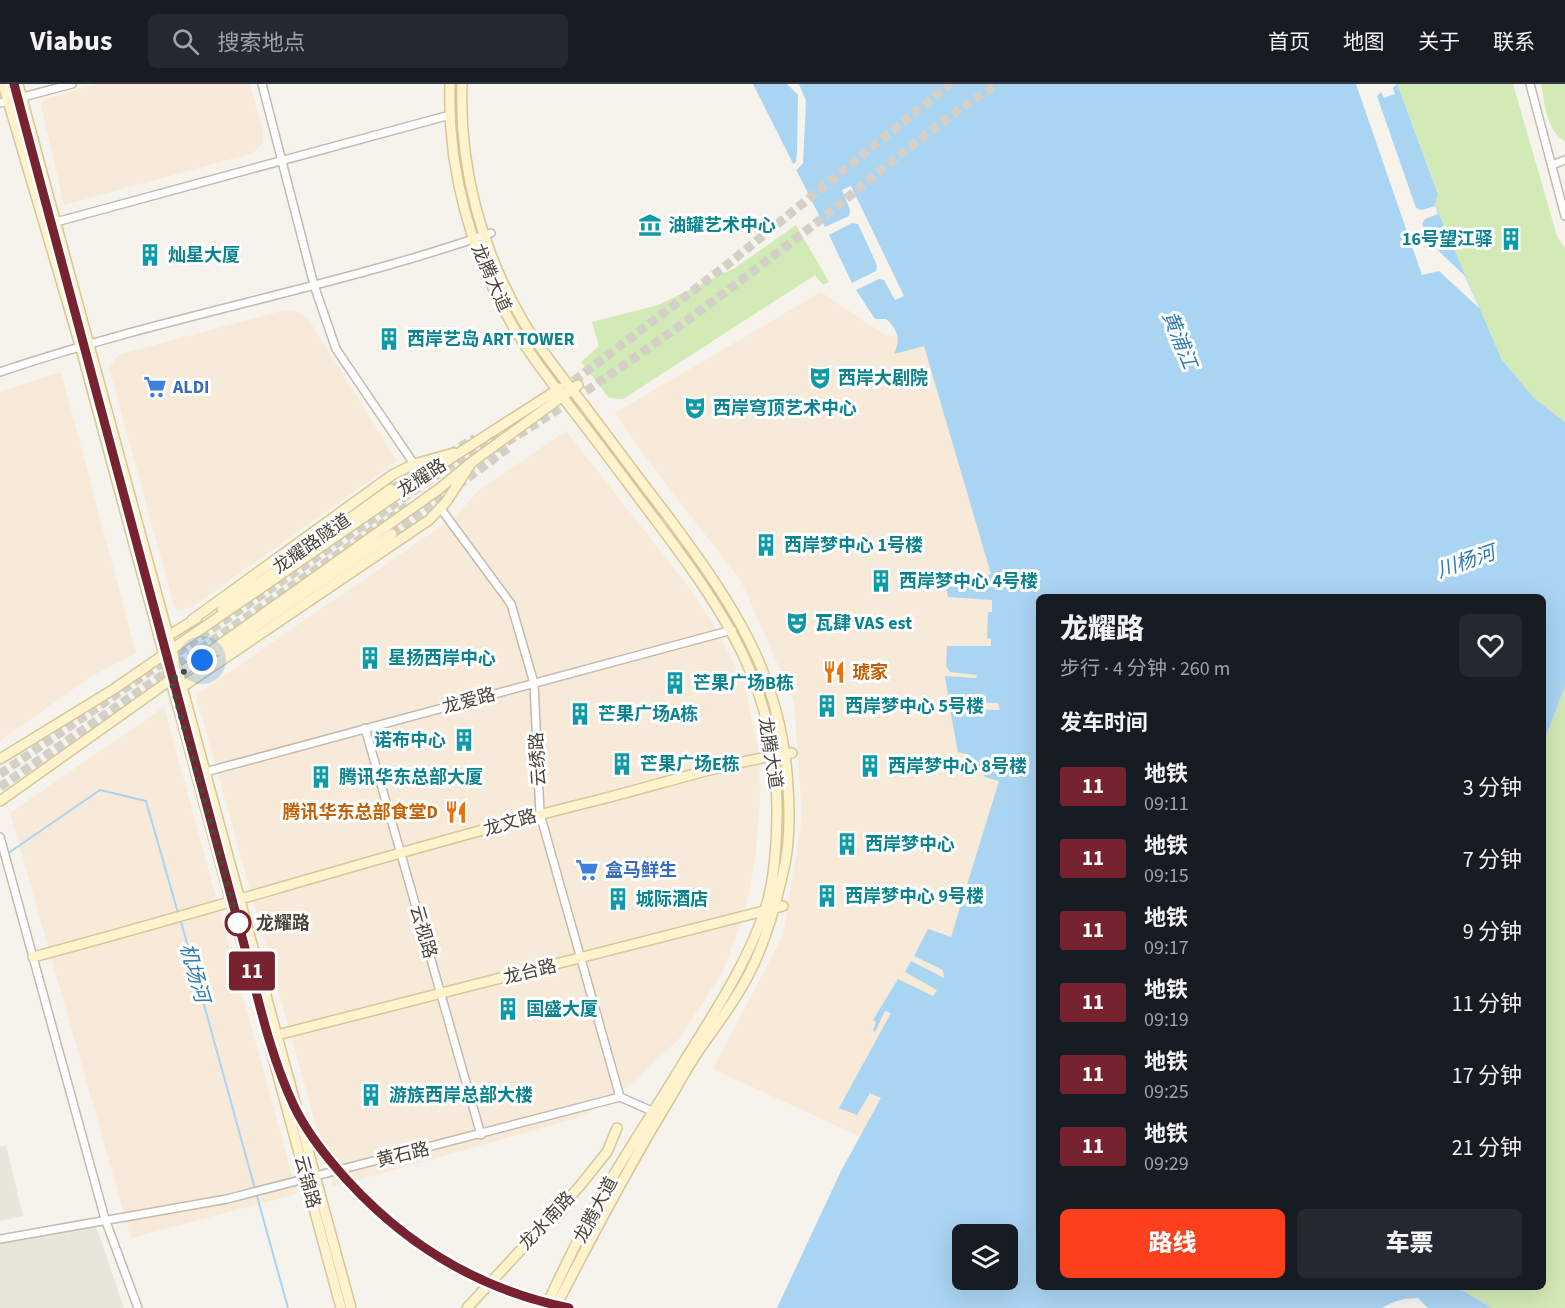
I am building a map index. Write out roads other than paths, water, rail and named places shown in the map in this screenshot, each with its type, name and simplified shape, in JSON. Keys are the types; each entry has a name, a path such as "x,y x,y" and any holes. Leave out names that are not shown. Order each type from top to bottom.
{"main road":[{"name":"云锦路","path":"3,84 4,102 84,344 168,636 167,651"},
{"name":"云锦路","path":"18,84 56,222 84,344 167,651 311,1178 351,1308"},
{"name":"龙腾大道","path":"450,84 450,115 457,179 485,271 509,320 560,393 699,578 732,630 759,692 773,756 777,821 770,890 774,908"},
{"name":"龙腾大道","path":"462,84 465,157 474,204 488,234 501,277 525,324 709,571 736,613 767,680 788,754 788,835 784,872 774,908 733,984 657,1113 555,1308"},
{"name":"龙耀路","path":"0,759 87,706 197,630 243,602 428,473 572,386"},
{"name":"龙耀路","path":"0,801 439,489 560,393"},
{"name":"龙耀路","path":"192,620 392,475 414,464 448,456 486,438"},
{"name":"龙耀路","path":"182,687 401,540 441,509 472,462"},
{"name":"龙耀路隧道","path":"197,630 234,600 391,489"},
{"name":"龙耀路隧道","path":"190,665 235,642 392,534"},
{"name":"龙耀路隧道","path":"168,636 192,620 234,600"},
{"name":"龙耀路隧道","path":"202,674 235,642"},
{"name":"云锦路","path":"175,677 182,687 235,900 277,1035 341,1308"},
{"name":"龙文路","path":"33,957 180,918 235,900 540,814 788,754"},
{"name":"龙台路","path":"277,1035 579,960 774,908"},
{"name":"龙腾大道","path":"545,1308 602,1194 657,1113"},
{"name":"龙水南路","path":"467,1308 579,1187 607,1152 617,1128"}],"street":[{"path":"4,102 72,84"},
{"path":"262,84 314,285 336,349 414,464"},
{"path":"1530,84 1565,216"},
{"path":"56,222 450,115"},
{"path":"1552,165 1565,160"},
{"path":"0,372 84,344 314,285 488,234"},
{"name":"云绣路","path":"441,509 511,604 534,683 540,814 579,960 620,1097"},
{"name":"龙爱路","path":"205,772 732,630"},
{"name":"云视路","path":"365,728 481,1135"},
{"path":"0,837 105,1219 138,1308"},
{"path":"620,1097 657,1113"},
{"name":"黄石路","path":"0,1239 243,1196 620,1097"}],"water":[{"path":"753,84 1397,84 1438,194 1435,205 1502,360 1535,399 1565,422 1565,686 1546,737 1546,594 1036,594 1036,1290 1462,1290 1492,1308 1428,1308 1418,1298 1399,1300 1382,1308 777,1308 841,1171 881,1098 870,1093 857,1115 839,1108 891,1013 885,1011 875,1032 873,1030 876,1022 873,1020 898,979 933,996 937,990 905,972 911,961 944,978 943,970 914,956 928,929 951,937 999,781 985,777 970,755 958,752 950,709 1000,710 998,703 949,702 945,676 976,678 977,675 950,672 946,666 947,646 991,646 991,639 987,638 988,612 992,612 992,600 948,597 946,588 991,574 924,346 894,354 898,339 896,331 886,319 875,319 856,290 879,279 884,280 895,300 904,296 851,186 842,190 850,210 849,216 825,227"},
{"path":"852,223 858,224 877,265 876,271 852,283 829,235"}],"waterway":[{"name":"机场河","path":"7,854 100,790 146,801 178,913"},
{"name":"机场河","path":"180,918 288,1308"}],"tunnel":[{"path":"563,389 723,268 950,84"},
{"path":"495,449 576,398 693,316 807,230 924,136 998,84"},
{"path":"0,774 466,455 543,405"},
{"path":"391,489 475,438"},
{"path":"392,534 511,446"},
{"path":"0,787 408,506"}],"metro line":[{"name":"11","path":"14,84 92,368 268,1032 294,1107 310,1134 336,1168 371,1206 409,1238 451,1266 495,1287 540,1302 569,1308"}],"place":[{"name":"油罐艺术中心","path":"650,225"},
{"name":"16号望江驿","path":"1511,239"},
{"name":"灿星大厦","path":"150,255"},
{"name":"西岸艺岛 ART TOWER","path":"389,339"},
{"name":"西岸大剧院","path":"820,378"},
{"name":"ALDI","path":"155,387"},
{"name":"西岸穹顶艺术中心","path":"695,408"},
{"name":"西岸梦中心 1号楼","path":"766,545"},
{"name":"西岸梦中心 4号楼","path":"881,581"},
{"name":"瓦肆 VAS est","path":"797,623"},
{"name":"星扬西岸中心","path":"370,658"},
{"name":"琥家","path":"834,672"},
{"name":"芒果广场B栋","path":"675,683"},
{"name":"西岸梦中心 5号楼","path":"827,706"},
{"name":"芒果广场A栋","path":"580,714"},
{"name":"诺布中心","path":"464,740"},
{"name":"芒果广场E栋","path":"622,764"},
{"name":"西岸梦中心 8号楼","path":"870,766"},
{"name":"腾讯华东总部大厦","path":"321,777"},
{"name":"腾讯华东总部食堂D","path":"456,812"},
{"name":"西岸梦中心","path":"847,844"},
{"name":"盒马鲜生","path":"587,870"},
{"name":"西岸梦中心 9号楼","path":"827,896"},
{"name":"城际酒店","path":"618,899"},
{"name":"龙耀路","path":"238,923"},
{"name":"国盛大厦","path":"508,1009"},
{"name":"游族西岸总部大楼","path":"371,1095"}],"water label":[{"name":"黄浦江","path":"1179,340"},
{"name":"川杨河","path":"1466,562"}]}
